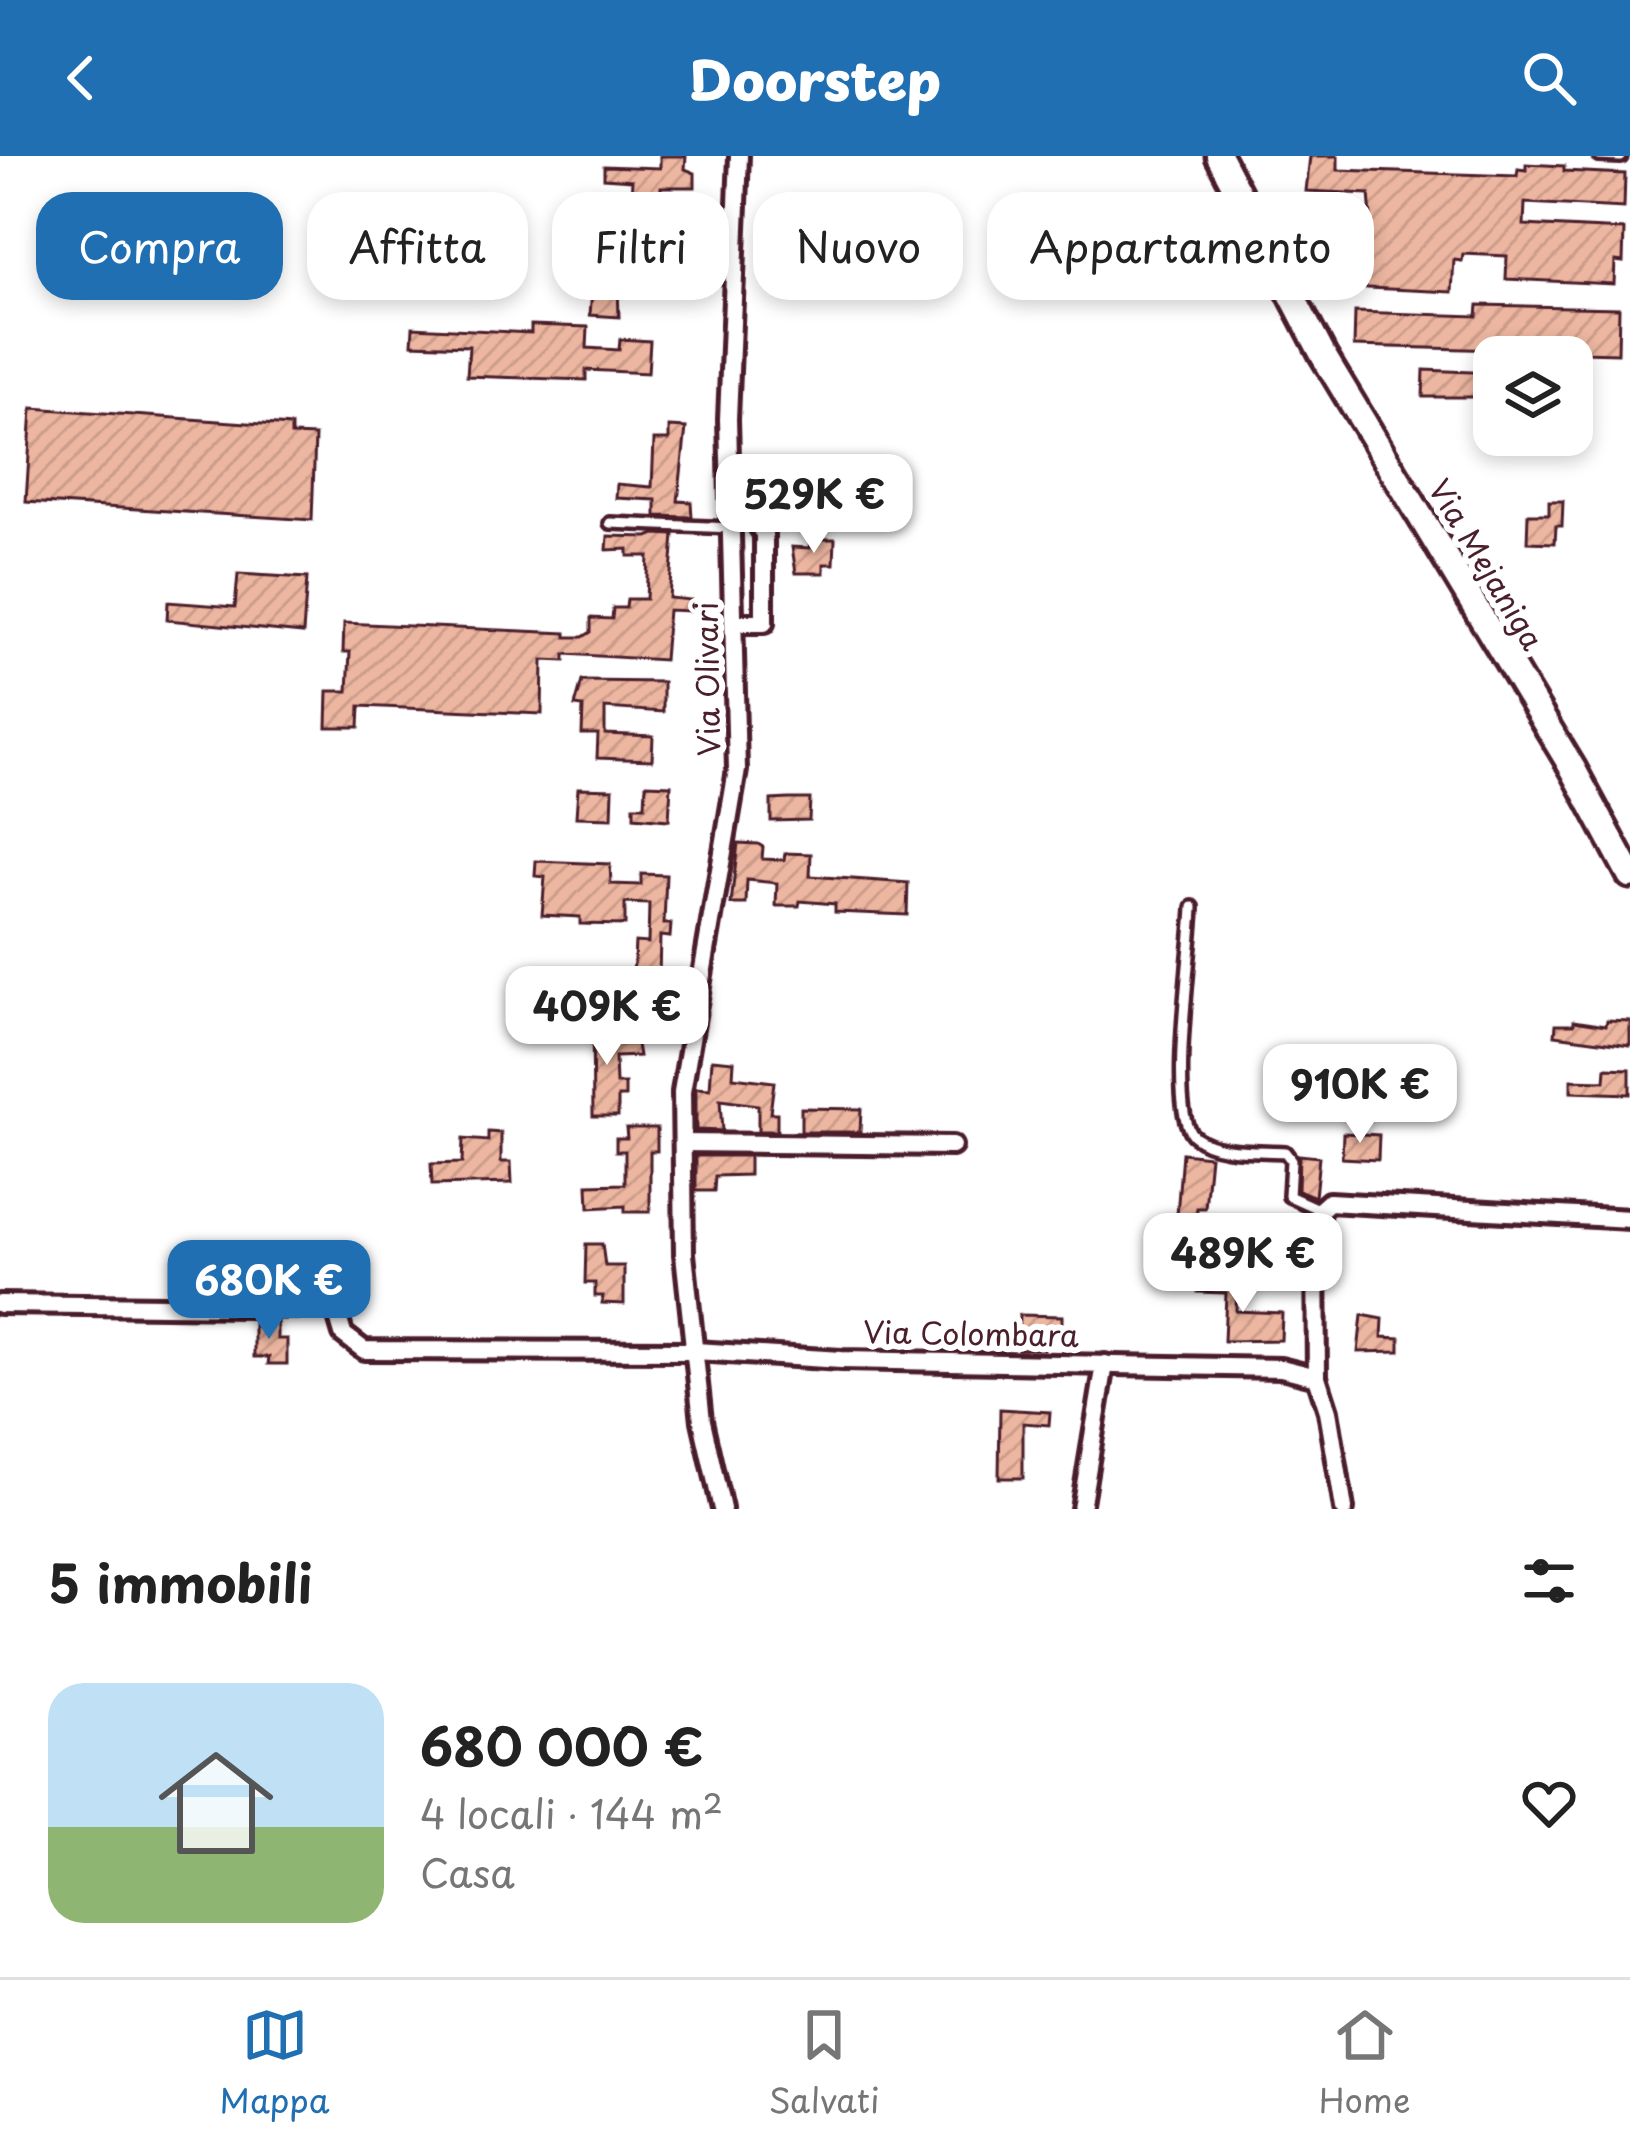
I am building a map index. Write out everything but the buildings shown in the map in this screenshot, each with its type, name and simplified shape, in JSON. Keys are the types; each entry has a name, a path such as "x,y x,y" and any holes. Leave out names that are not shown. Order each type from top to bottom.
{"main road":[{"name":"Via Mejaniga","path":"1224,158 1323,355 1573,769 1630,875"}],"street":[{"name":"Via Olivari","path":"722,1509 702,1421 684,1254 682,1092 737,770 728,419 739,156"},
{"path":"735,623 764,623 764,534 758,525"},
{"path":"683,1143 952,1146"},
{"path":"1344,1509 1328,1411 1317,1377 1320,1210 1329,1202 1361,1201 1630,1219"},
{"name":"Via Colombara","path":"0,1304 324,1308 336,1310 343,1334 364,1350 695,1351 841,1360 1281,1368 1317,1377"},
{"path":"1082,1509 1105,1364"}],"lane":[{"path":"1599,156 1621,158"},
{"path":"610,523 734,528"},
{"path":"1193,907 1182,1061 1181,1106 1186,1128 1207,1144 1285,1152 1291,1160 1289,1196 1320,1210"}]}
